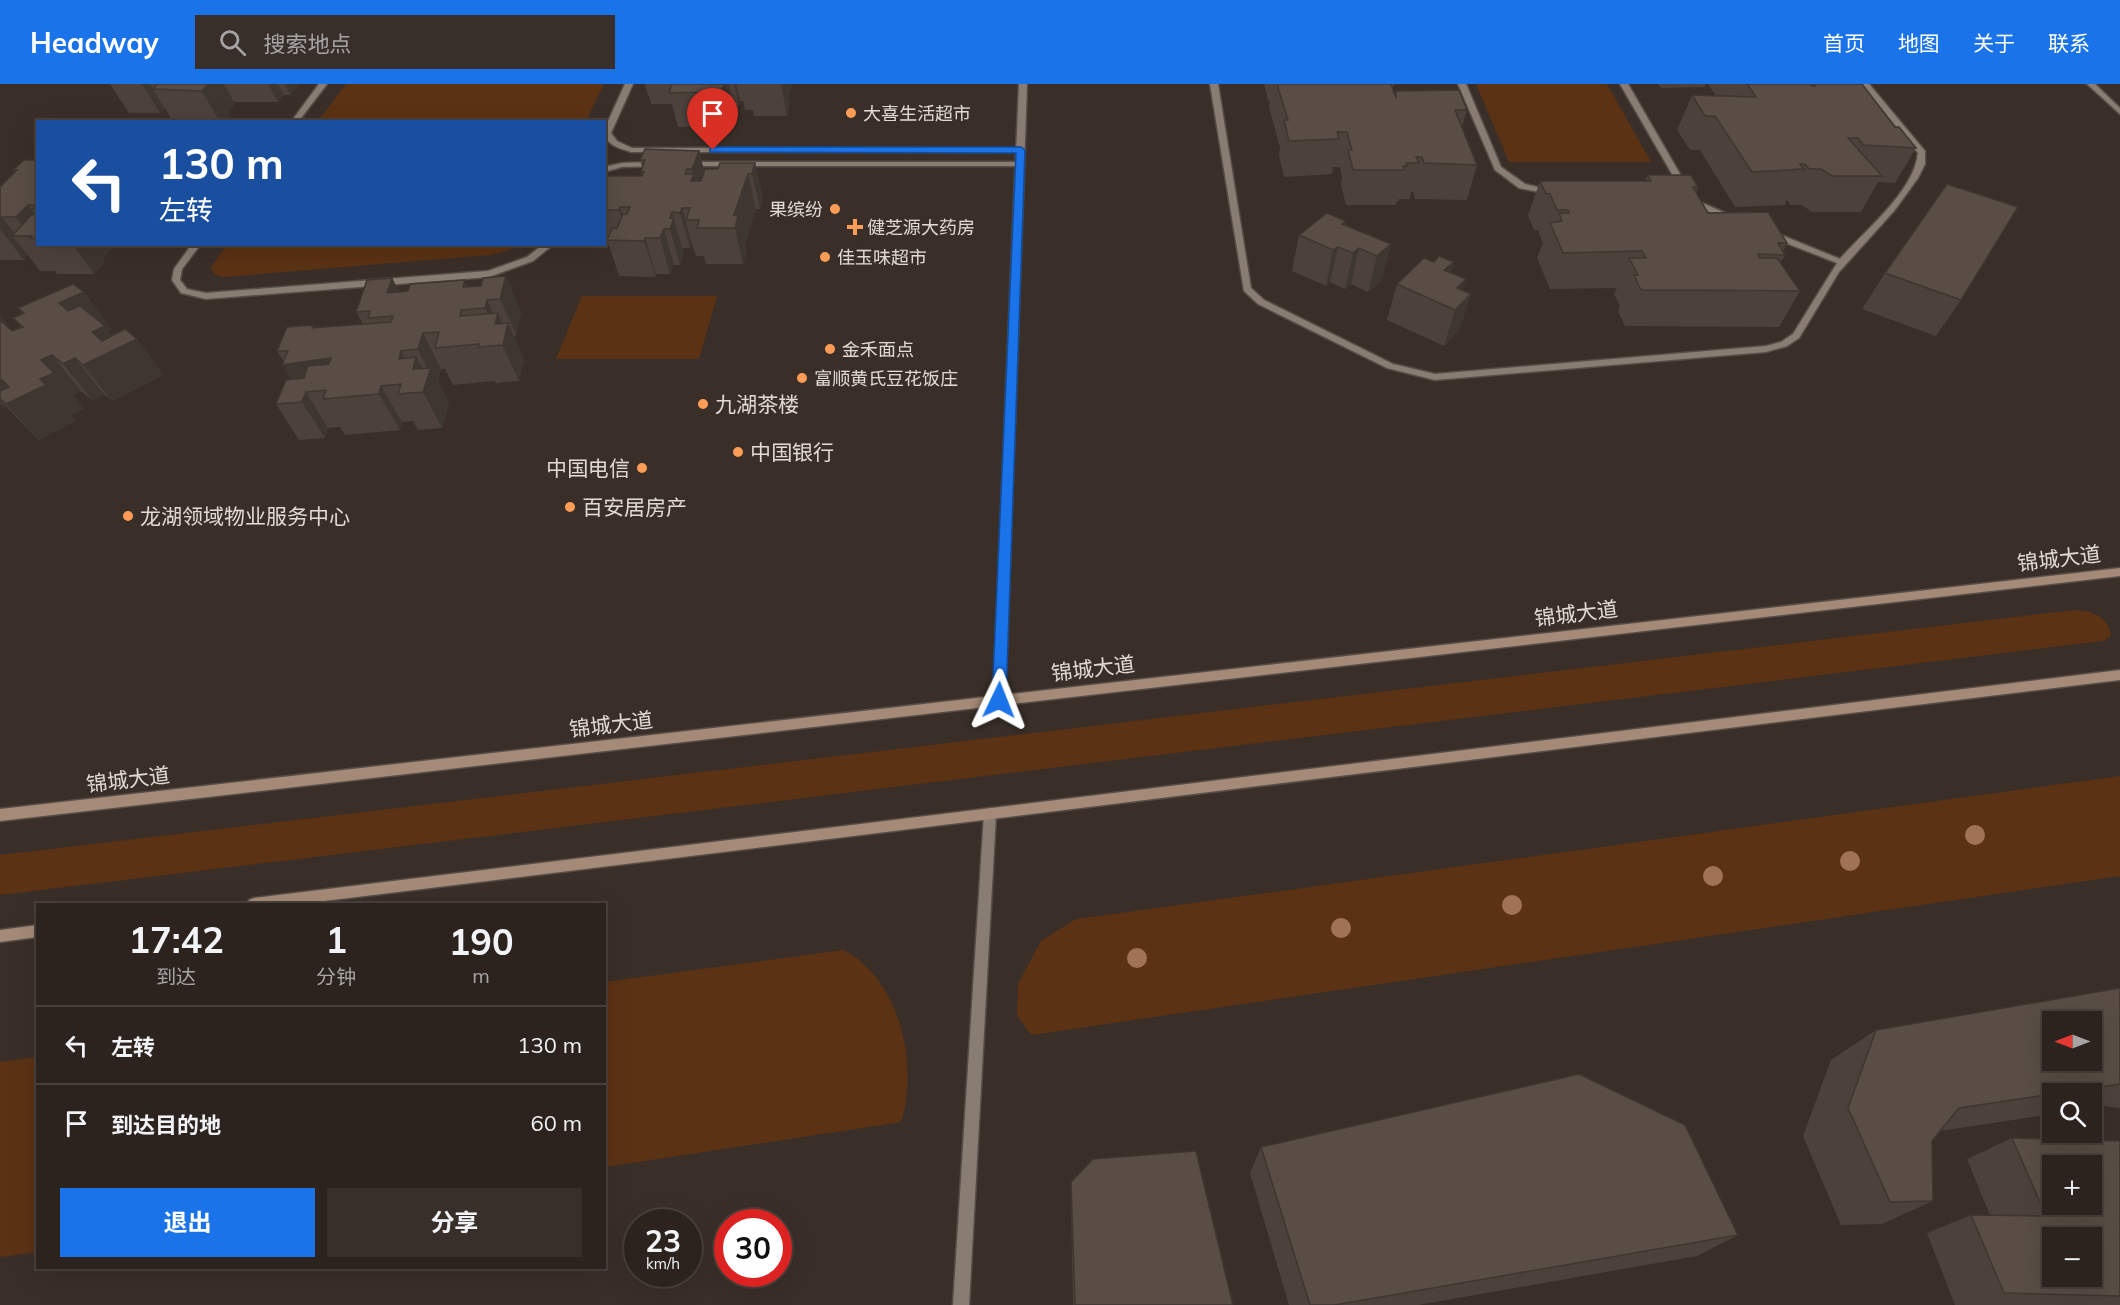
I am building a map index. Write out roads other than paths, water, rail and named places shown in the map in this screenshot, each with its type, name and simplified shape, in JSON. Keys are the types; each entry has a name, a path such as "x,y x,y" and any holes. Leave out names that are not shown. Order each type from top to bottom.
{"main road":[{"name":"锦城大道","path":"0,815 2120,572"},
{"path":"262,903 2120,675"},
{"path":"0,936 36,931"}],"street":[{"path":"296,120 323,84"},
{"path":"629,84 606,133 614,143 631,150 1021,150"},
{"path":"999,700 1023,84"},
{"path":"1214,84 1247,289 1261,302 1390,366 1435,377 1766,349 1784,344 1796,336 1841,262 1894,204 1924,161 1917,147 1865,84"},
{"path":"1462,84 1498,168 1527,188 1566,194"},
{"path":"1624,84 1676,174 1679,182 1677,189 1667,194 1745,223"},
{"path":"2091,84 2120,112"},
{"path":"606,170 633,164 668,164"},
{"path":"680,164 1020,164"},
{"path":"1766,232 1841,262"},
{"path":"195,246 178,269 176,280 184,291 212,296 489,273 530,259 547,246"},
{"path":"961,1305 990,814"}],"place":[{"name":"大喜生活超市","path":"851,113"},
{"name":"果缤纷","path":"835,209"},
{"name":"健芝源大药房","path":"855,227"},
{"name":"佳玉味超市","path":"825,257"},
{"name":"金禾面点","path":"830,349"},
{"name":"富顺黄氏豆花饭庄","path":"802,378"},
{"name":"九湖茶楼","path":"703,404"},
{"name":"中国银行","path":"738,452"},
{"name":"中国电信","path":"642,468"},
{"name":"百安居房产","path":"570,507"},
{"name":"龙湖领域物业服务中心","path":"128,516"}]}
